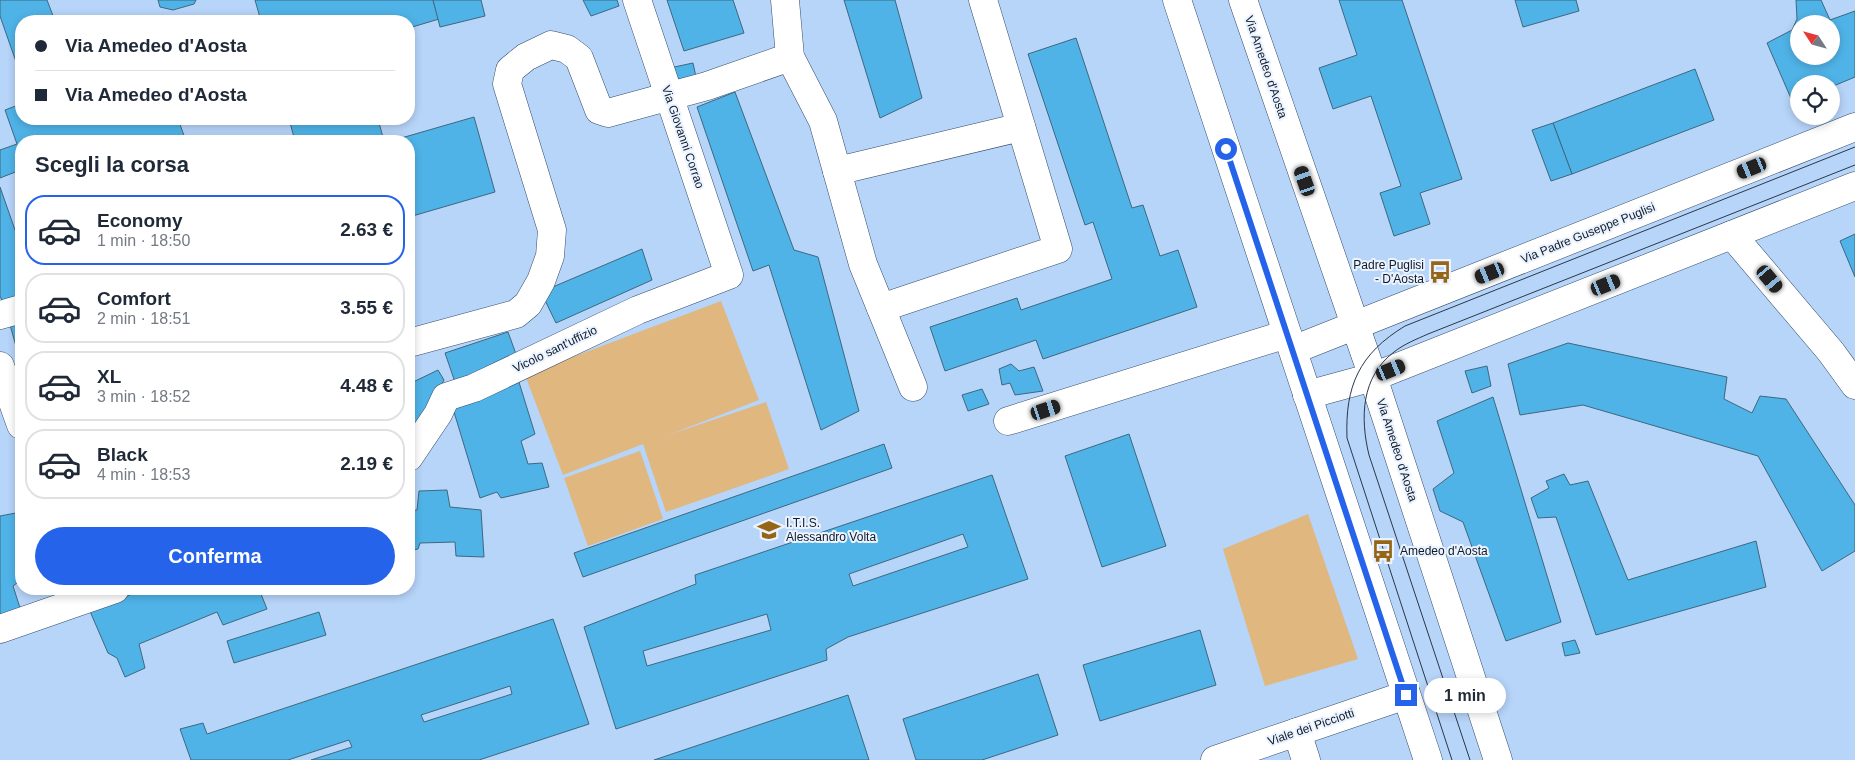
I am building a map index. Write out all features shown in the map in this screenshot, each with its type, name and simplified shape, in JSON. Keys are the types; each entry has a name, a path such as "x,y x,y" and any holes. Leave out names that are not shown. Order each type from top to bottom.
{"street":[{"name":"Via Giovanni Corrao","path":"637,0 729,275"},
{"path":"785,0 790,57 823,121 863,264 912,387"},
{"path":"881,308 1058,249 982,0"},
{"path":"1177,0 1428,760"},
{"name":"Via Amedeo d'Aosta","path":"1243,0 1354,327 1373,377 1498,760"},
{"path":"415,341 516,314 528,304 541,280 550,256 552,230 508,84 510,70 526,57 551,45 567,49 579,58 599,110 608,113 707,86 790,57"},
{"name":"Via Padre Guseppe Puglisi","path":"1008,421 1290,342 1354,327 1855,126"},
{"path":"837,171 1021,127"},
{"path":"1307,395 1373,377 1855,186"},
{"path":"1732,235 1831,352 1855,385"},
{"name":"Vicolo sant'uffizio","path":"415,448 438,414 446,397 474,388 638,310 729,275"},
{"path":"0,315 15,311"},
{"path":"0,366 15,408"},
{"path":"0,629 98,595"},
{"name":"Viale dei Picciotti","path":"1216,760 1406,695"},
{"path":"1297,732 1306,760"}],"shaded area":[{"path":"721,301 759,400 668,435 766,402 789,469 666,512 643,444 563,475 525,375"},
{"path":"640,451 663,519 588,546 564,478"},
{"path":"1308,514 1358,659 1265,686 1223,549"}],"building":[{"path":"0,0 47,0 53,15 15,15 15,59 0,16"},
{"path":"158,0 196,0 194,4 173,10 160,7"},
{"path":"255,0 433,0 439,19 415,26 415,15 259,15"},
{"path":"433,0 481,0 485,16 440,27"},
{"path":"583,0 617,0 619,6 591,16"},
{"path":"667,0 733,0 744,33 684,51"},
{"path":"844,0 895,0 922,98 880,118"},
{"path":"1339,0 1402,0 1462,179 1420,193 1430,224 1394,236 1380,193 1401,186 1371,96 1333,109 1319,68 1357,55"},
{"path":"1515,0 1576,0 1579,11 1523,27"},
{"path":"1796,0 1821,0 1828,15 1797,15"},
{"path":"1855,11 1855,77 1840,83 1840,75 1790,75 1790,96 1767,43 1790,31 1790,65 1840,65 1840,16"},
{"path":"1076,38 1132,208 1143,205 1160,256 1178,250 1197,307 1043,359 1036,340 945,371 930,327 1017,298 1021,310 1112,279 1093,222 1085,225 1028,54"},
{"path":"693,63 696,77 670,86 665,69"},
{"path":"1695,69 1714,120 1572,174 1553,123"},
{"path":"735,92 794,250 818,257 859,411 821,430 769,265 753,271 697,107"},
{"path":"15,106 15,125 180,125 184,135 15,135 15,138 5,110"},
{"path":"474,117 495,192 415,215 415,135 412,135"},
{"path":"1553,123 1572,174 1551,181 1532,130"},
{"path":"291,125 380,125 382,135 293,135"},
{"path":"15,145 15,172 0,178 0,150"},
{"path":"0,187 15,230 15,298 3,303 0,296"},
{"path":"1855,234 1855,277 1840,241"},
{"path":"642,249 652,280 556,323 541,292"},
{"path":"15,323 15,343 10,325"},
{"path":"508,332 516,354 456,385 445,353"},
{"path":"1568,343 1727,377 1724,399 1752,413 1760,396 1786,399 1855,505 1855,551 1822,571 1758,456 1583,405 1520,415 1508,364"},
{"path":"1011,364 1019,371 1034,367 1043,391 1015,395 1010,383 1002,385 999,369"},
{"path":"1487,366 1491,386 1472,393 1465,371"},
{"path":"438,370 444,380 433,402 415,424 415,381"},
{"path":"518,379 535,434 521,441 528,464 542,463 549,487 501,498 497,492 480,498 451,402"},
{"path":"982,389 989,404 968,411 962,395"},
{"path":"1493,397 1561,622 1506,641 1463,522 1440,511 1433,489 1454,473 1437,421"},
{"path":"1129,434 1166,546 1102,567 1065,456"},
{"path":"884,444 892,468 583,577 574,553"},
{"path":"1564,474 1570,485 1588,481 1628,580 1756,541 1766,587 1596,635 1556,517 1538,518 1531,498 1549,488 1546,481"},
{"path":"992,475 1028,579 848,637 826,649 827,660 616,729 584,627 696,584 695,575","holes":["963,534 968,547 853,586 849,574","767,614 771,630 647,666 643,651"]},
{"path":"447,490 450,507 481,510 484,557 456,556 455,542 420,543 418,549 415,550 415,510 417,510 419,491"},
{"path":"15,513 15,584 13,586 22,614 0,621 0,516"},
{"path":"130,595 261,595 267,609 223,625 217,612 139,644 145,668 125,677 117,658 108,653 89,609"},
{"path":"319,612 326,635 234,663 227,641"},
{"path":"553,619 589,724 479,760 311,760 352,747 349,740 288,760 191,760 180,729 203,723 207,734","holes":["510,686 512,694 424,722 421,715"]},
{"path":"1200,630 1216,685 1100,721 1083,665"},
{"path":"1575,640 1580,653 1565,656 1562,643"},
{"path":"1038,674 1058,735 982,760 916,760 903,719"},
{"path":"848,695 869,760 654,760"}],"tram line":[{"path":"1452,760 1347,438 1347,419 1352,387 1366,360 1376,348 1405,326 1855,147"},
{"path":"1470,760 1369,455 1364,427 1364,413 1369,386 1375,373 1394,352 1428,334 1855,165"}],"place":[{"name":"Padre Puglisi - D'Aosta","path":"1440,272"},
{"name":"I.T.I.S. Alessandro Volta","path":"769,530"},
{"name":"Amedeo d'Aosta","path":"1383,551"}],"route":[{"path":"1226,149 1406,695"}]}
